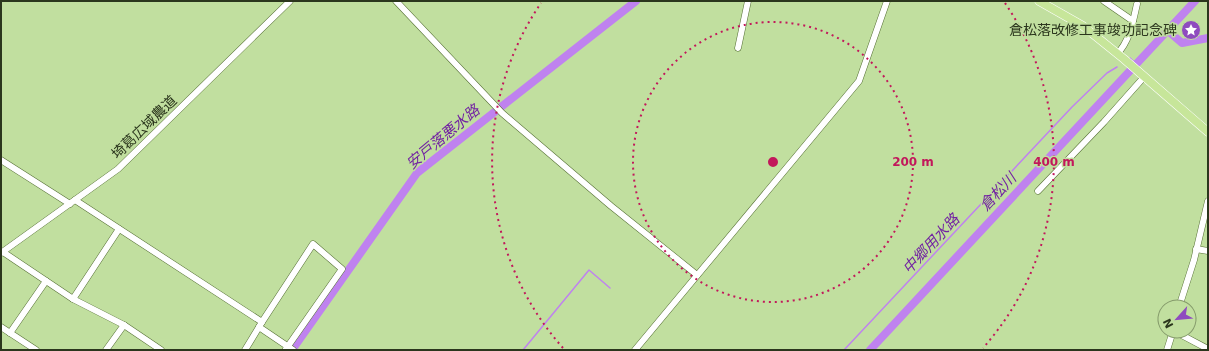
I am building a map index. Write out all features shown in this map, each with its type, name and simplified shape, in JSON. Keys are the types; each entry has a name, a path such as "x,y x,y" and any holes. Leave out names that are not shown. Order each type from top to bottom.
{"main road":[{"path":"1039,1 1083,26 1208,132"}],"street":[{"name":"埼葛広域農道","path":"2,253 118,169 290,1"},
{"path":"396,1 502,113 611,206 697,275"},
{"path":"738,48 748,1"},
{"path":"635,350 859,81 887,1"},
{"path":"1104,1 1133,21"},
{"path":"1117,54 1123,48 1130,31 1136,4"},
{"path":"1038,191 1104,122 1144,77"},
{"path":"1,160 70,204"},
{"path":"75,200 260,325 289,348 342,268 313,244 260,325 245,350"},
{"path":"1181,299 1208,201"},
{"path":"73,299 119,229"},
{"path":"1196,249 1208,251"},
{"path":"2,253 73,299 124,326 158,349"},
{"path":"10,333 46,281"},
{"path":"106,350 124,326"},
{"path":"1,327 36,350"},
{"path":"1167,350 1170,339"},
{"path":"1189,339 1208,349"}],"waterway":[{"name":"安戸落悪水路","path":"292,350 417,173 636,1"},
{"name":"倉松川","path":"870,350 1195,1"},
{"path":"1167,30 1182,43 1208,38"},
{"name":"倉松川","path":"1130,58 1136,64"},
{"name":"中郷用水路","path":"844,350 1072,107 1107,73 1117,67"},
{"path":"523,350 589,270 610,288"}],"place":[{"name":"倉松落改修工事竣功記念碑","path":"1191,30"}]}
